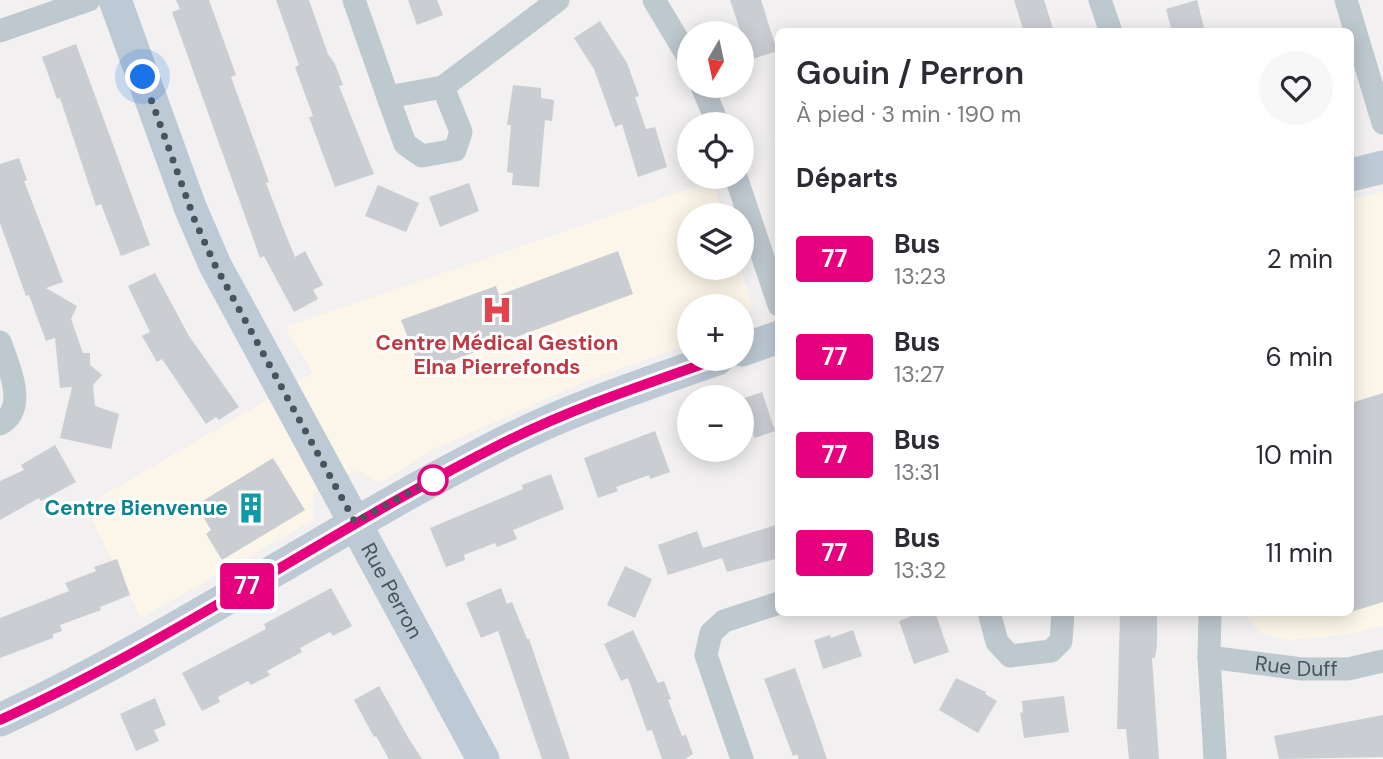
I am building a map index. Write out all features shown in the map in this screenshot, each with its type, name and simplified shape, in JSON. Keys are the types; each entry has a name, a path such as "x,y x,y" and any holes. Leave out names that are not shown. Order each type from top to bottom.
{"street":[{"path":"0,31 89,0"},
{"name":"Rue Perron","path":"115,0 207,248 483,759"},
{"path":"354,0 405,144 422,156 455,150 461,132 443,87"},
{"path":"388,97 443,87 558,0"},
{"path":"654,0 677,39"},
{"path":"1100,0 1110,28"},
{"path":"1346,0 1383,123"},
{"path":"1354,173 1383,167"},
{"path":"740,189 775,293"},
{"path":"754,346 775,338"},
{"path":"0,342 11,373 16,402 6,421 0,424"},
{"path":"0,720 104,668 355,522 467,462 536,427 685,371"},
{"path":"742,759 706,655 711,633 724,621 775,604"},
{"path":"990,616 997,642 1010,656 1051,651 1061,641 1063,616"},
{"path":"1210,616 1209,657 1215,759"},
{"name":"Rue Duff","path":"1209,657 1302,668 1348,669 1383,662"}],"shaded area":[{"path":"689,189 715,189 719,203 677,203 677,280 744,280 748,294 677,294 677,348 586,381 432,450 380,483 357,470 313,494 313,520 141,618 85,506 313,373 285,327"},
{"path":"1383,192 1383,626 1352,634 1288,640 1260,633 1246,616 1354,616 1354,199"}],"building":[{"path":"176,0 209,0 236,75 231,77 282,225 295,257 305,251 323,285 313,290 318,299 294,312 264,256 260,258 172,12 180,9"},
{"path":"276,0 309,0 328,54 343,85 339,86 374,174 335,187 309,117 313,116 295,67 299,65"},
{"path":"408,0 437,0 443,15 417,25"},
{"path":"730,0 761,0 775,52 754,59 754,21 737,21"},
{"path":"1014,0 1044,0 1053,28 1023,28"},
{"path":"1197,0 1204,28 1171,28 1166,9"},
{"path":"600,21 627,63 639,96 635,97 646,129 655,127 667,167 638,177 622,124 615,127 594,69 574,38"},
{"path":"76,44 150,245 121,256 101,204 96,206 60,98 57,99 42,57"},
{"path":"513,85 541,88 541,98 554,100 552,121 545,120 539,187 512,185 513,173 507,172 511,125 507,125"},
{"path":"19,158 27,180 24,181 63,282 46,288 77,306 71,319 83,353 90,353 90,365 102,375 93,385 95,406 119,414 111,449 60,438 72,387 60,388 55,338 46,341 29,295 26,296 0,223 0,164"},
{"path":"469,183 479,211 440,227 429,197"},
{"path":"378,185 419,203 406,232 365,216"},
{"path":"618,251 633,294 421,372 401,320 496,286 499,295"},
{"path":"155,273 189,336 239,407 219,420 216,417 206,424 162,359 157,362 142,336 150,332 128,286"},
{"path":"762,392 775,431 755,438 754,436 754,395"},
{"path":"1383,393 1383,602 1354,611 1354,402"},
{"path":"655,431 670,472 650,479 649,475 616,487 618,491 598,498 584,458"},
{"path":"55,445 76,482 41,501 39,498 0,520 0,481 24,470 21,465"},
{"name":"Centre Bienvenue","path":"273,458 305,510 222,560 206,534 211,530 196,505"},
{"path":"551,474 564,509 513,530 517,539 497,547 495,543 464,555 465,560 446,567 430,528 523,489 522,485"},
{"path":"775,525 775,559 727,572 722,558 668,575 658,545 697,531 703,548"},
{"path":"117,559 130,595 100,607 101,610 60,625 62,631 53,634 53,638 0,658 0,618 69,591 65,583 96,571 94,567"},
{"path":"625,566 652,579 635,618 607,605"},
{"path":"331,588 352,626 333,636 330,632 300,648 302,652 267,671 270,675 251,685 248,681 218,697 220,702 202,711 182,673 266,629 264,624"},
{"path":"501,588 507,604 512,602 529,639 570,759 542,759 498,631 481,638 466,603"},
{"path":"912,616 936,616 949,652 914,664 899,621"},
{"path":"1120,616 1157,616 1157,645 1155,658 1152,658 1159,759 1129,759 1126,729 1117,729"},
{"path":"633,630 658,683 664,681 671,699 668,700 682,736 686,735 693,754 685,759 662,759 652,730 647,731 628,678 621,681 604,644"},
{"path":"853,630 862,656 823,669 814,640 830,635 831,638"},
{"path":"795,668 827,759 799,759 797,754 793,756 764,679"},
{"path":"956,678 986,692 985,694 997,701 978,733 939,710"},
{"path":"379,686 422,759 389,759 376,736 374,737 354,700"},
{"path":"1064,696 1069,732 1024,738 1020,712 1023,713 1022,701"},
{"path":"155,698 166,725 154,730 159,741 136,751 120,714"},
{"path":"1383,715 1383,757 1279,759 1274,736"}],"bus line":[{"name":"77","path":"0,720 104,668 355,522 508,440 592,404 684,371"}],"place":[{"name":"Centre Médical Gestion Elna Pierrefonds","path":"497,310"},
{"name":"Centre Bienvenue","path":"251,508"}],"route":[{"path":"143,77 195,221 215,265 355,522 443,474 433,480"}]}
